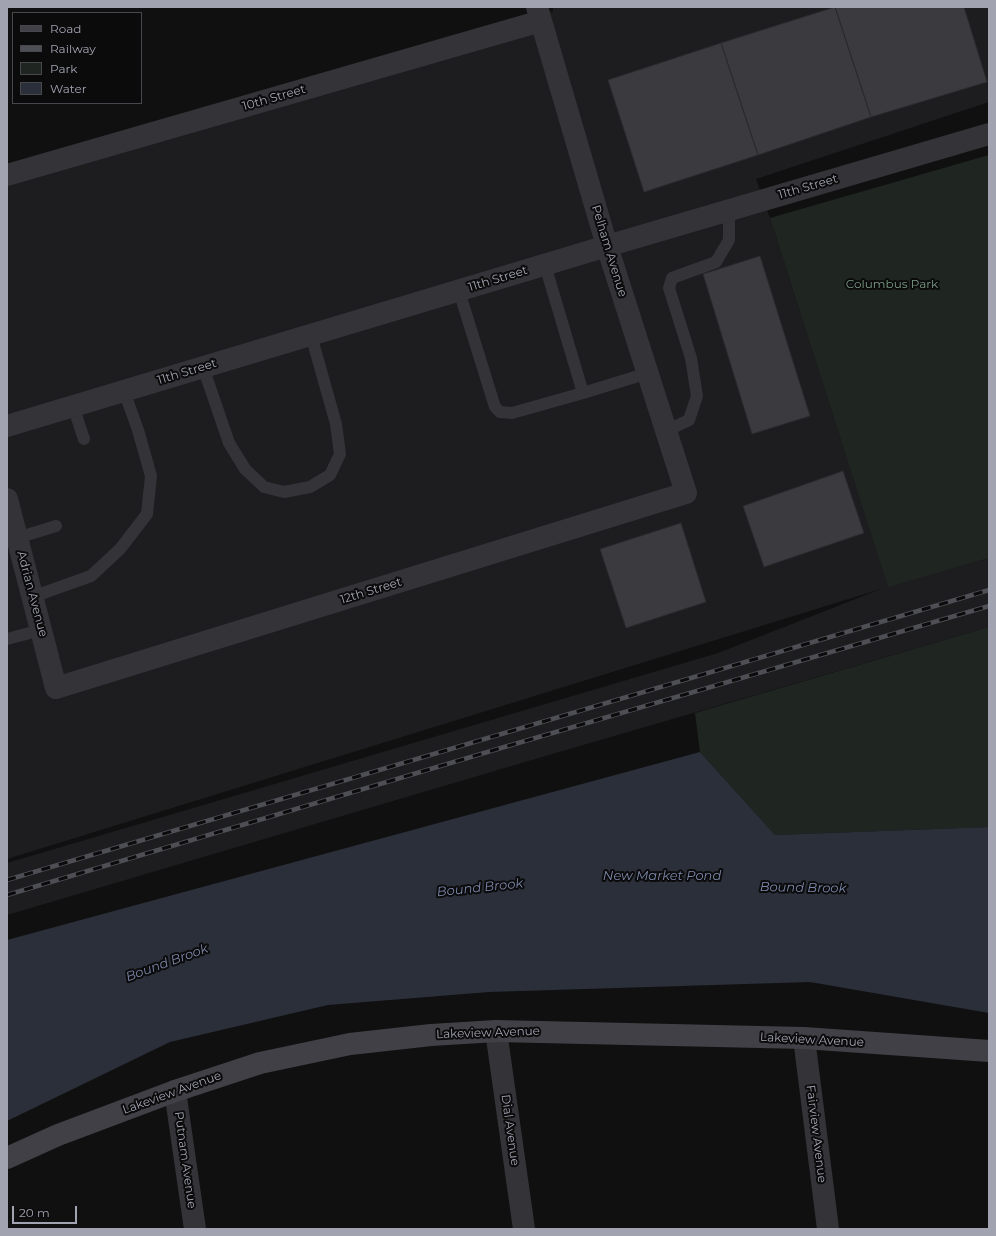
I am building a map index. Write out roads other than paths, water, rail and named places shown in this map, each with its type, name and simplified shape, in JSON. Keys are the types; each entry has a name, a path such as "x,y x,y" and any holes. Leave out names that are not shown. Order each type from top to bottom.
{"main road":[{"name":"Lakeview Avenue","path":"7,1158 58,1135 175,1091 260,1063 350,1044 431,1035 496,1031 804,1038 989,1050"}],"street":[{"name":"10th Street","path":"7,175 539,14"},
{"name":"Pelham Avenue","path":"539,14 607,246 686,493"},
{"name":"11th Street","path":"7,426 607,246 989,134"},
{"name":"12th Street","path":"56,688 686,493"},
{"name":"Adrian Avenue","path":"7,499 56,688"},
{"name":"Dial Avenue","path":"496,1031 524,1229"},
{"name":"Fairview Avenue","path":"804,1038 828,1229"},
{"name":"Putnam Avenue","path":"175,1091 195,1229"}],"lane":[{"path":"666,431 689,420 697,396 691,358 669,288 672,278 716,262 729,240 729,210"},
{"path":"545,265 583,393"},
{"path":"459,291 496,407 500,412 512,413 648,373"},
{"path":"203,368 229,443 244,469 264,487 284,492 310,486 330,475 340,454 336,424 311,335"},
{"path":"32,597 91,576 120,549 147,514 151,476 138,430 124,391"},
{"path":"73,406 84,439"},
{"path":"17,538 56,526"},
{"path":"7,639 41,630"}],"water":[{"name":"New Market Pond","path":"700,752 775,835 989,827 989,1013 810,982 489,992 328,1005 170,1042 7,1121 7,940"}],"railway":[{"path":"7,880 989,590"},
{"path":"7,895 501,748 989,606"}],"park label":[{"name":"Columbus Park","path":"892,284"}],"water label":[{"name":"Bound Brook","path":"480,888"},
{"name":"Bound Brook","path":"803,888"},
{"name":"Bound Brook","path":"167,963"}]}
